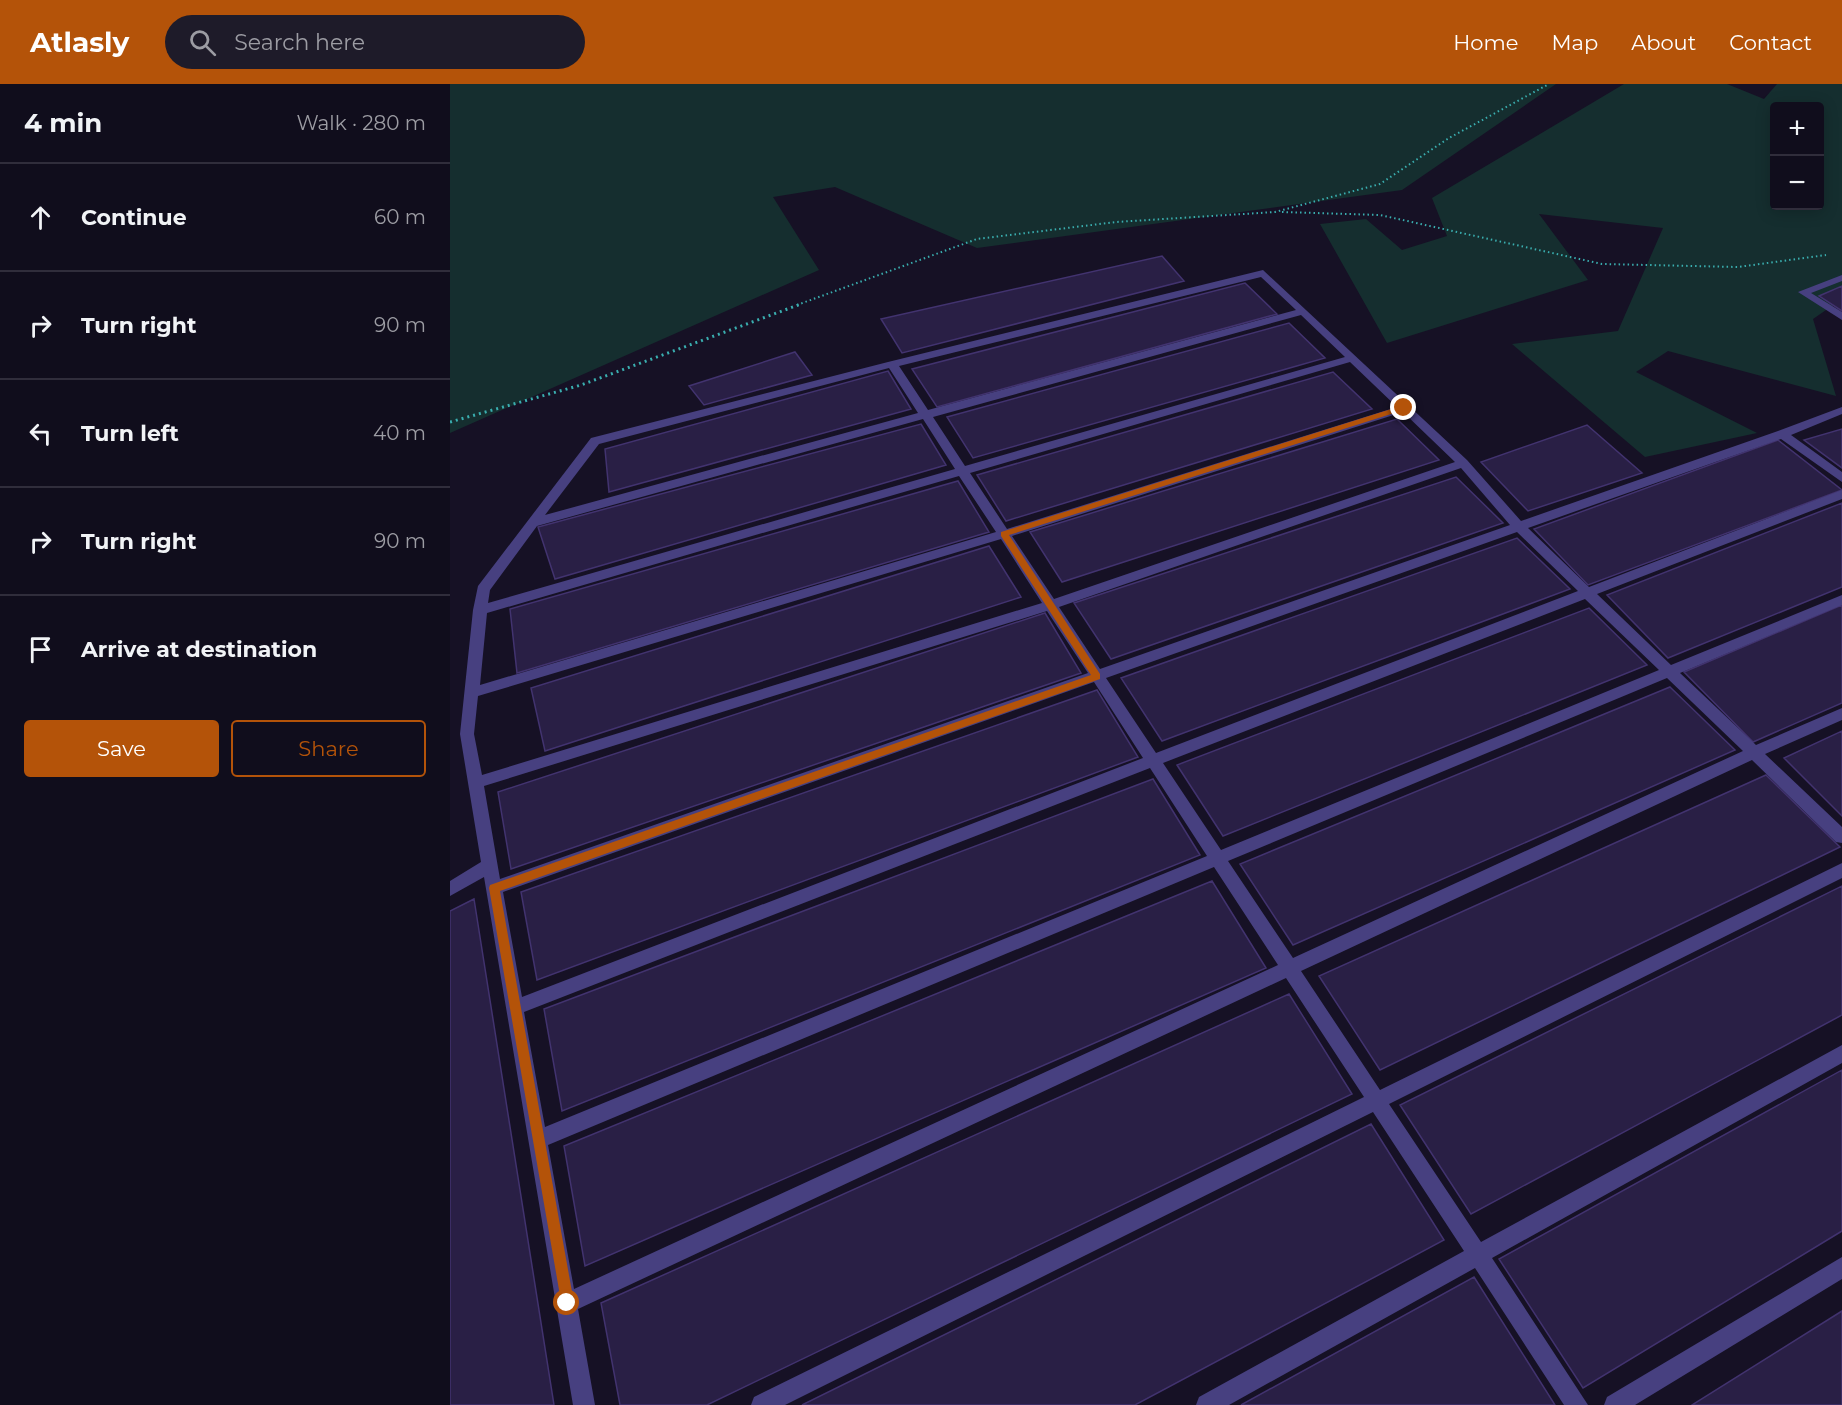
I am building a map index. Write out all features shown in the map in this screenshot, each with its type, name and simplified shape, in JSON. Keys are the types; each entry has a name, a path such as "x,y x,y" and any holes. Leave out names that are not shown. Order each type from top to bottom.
{"lane":[{"path":"585,1405 467,734 483,589 594,441 892,364 1263,273 1463,463 1520,528 1842,837"},
{"path":"1842,278 1803,292 1842,317"},
{"path":"533,523 1303,311"},
{"path":"480,610 1352,357"},
{"path":"892,364 1577,1405"},
{"path":"471,693 1004,534 1404,408"},
{"path":"494,888 1520,528 1782,434 1842,410"},
{"path":"1782,434 1842,478"},
{"path":"475,783 1050,605 1463,463"},
{"path":"515,1008 1842,494"},
{"path":"539,1138 1842,600"},
{"path":"567,1303 1754,752 1842,714"},
{"path":"450,889 490,865"},
{"path":"762,1405 1842,870"},
{"path":"1208,1405 1842,1053"},
{"path":"1615,1405 1842,1267"}],"path":[{"path":"1275,212 1380,184 1449,138 1549,84"},
{"path":"450,422 581,385 977,239 1116,222 1275,212 1380,214 1602,264 1738,267 1830,254"}],"green space":[{"path":"450,84 1556,84 1402,190 977,248 835,187 773,197 819,270 450,433"},
{"path":"1624,84 1727,84 1764,99 1777,84 1842,84 1842,299 1813,319 1836,396 1668,351 1636,372 1757,433 1645,457 1512,344 1618,331 1663,228 1539,214 1588,280 1387,343 1320,224 1366,219 1402,250 1447,236 1432,198"}],"building":[{"path":"1162,256 1184,281 902,353 881,319"},
{"path":"1245,283 1277,314 937,407 912,369"},
{"path":"1842,286 1842,311 1819,296"},
{"path":"1289,323 1325,358 973,458 947,417"},
{"path":"795,352 812,375 704,405 689,386"},
{"path":"888,371 911,409 609,492 605,449"},
{"path":"1333,372 1372,409 1006,521 977,475"},
{"path":"1397,419 1439,460 1062,582 1030,532"},
{"path":"921,424 946,465 555,579 538,527"},
{"path":"1587,425 1642,473 1528,511 1481,462"},
{"path":"1842,429 1842,468 1804,440"},
{"path":"1778,440 1842,490 1588,585 1534,529"},
{"path":"1456,477 1503,523 1111,659 1074,603"},
{"path":"958,481 989,532 517,673 510,609"},
{"path":"1842,503 1842,587 1668,658 1607,595"},
{"path":"1517,538 1570,589 1162,741 1121,678"},
{"path":"989,546 1021,597 545,751 531,688"},
{"path":"1842,605 1842,703 1753,742 1684,672"},
{"path":"1589,608 1647,665 1223,836 1177,765"},
{"path":"1045,613 1081,673 511,869 498,792"},
{"path":"1670,687 1735,750 1293,945 1240,864"},
{"path":"1097,690 1138,757 537,980 521,892"},
{"path":"1842,731 1842,816 1784,758"},
{"path":"1766,775 1840,847 1380,1070 1319,976"},
{"path":"1153,779 1200,855 562,1111 544,1009"},
{"path":"1212,881 1266,968 585,1266 564,1146"},
{"path":"1842,886 1842,1015 1471,1214 1400,1105"},
{"path":"474,899 554,1405 450,1405 450,911"},
{"path":"1289,994 1352,1094 707,1405 620,1405 601,1303"},
{"path":"1842,1070 1842,1231 1583,1388 1499,1259"},
{"path":"1371,1124 1444,1240 1135,1405 802,1405"},
{"path":"1474,1277 1555,1405 1241,1405"},
{"path":"1842,1311 1842,1405 1692,1405"}],"route":[{"path":"567,1303 494,888 1097,676 1004,534 1404,408"}]}
